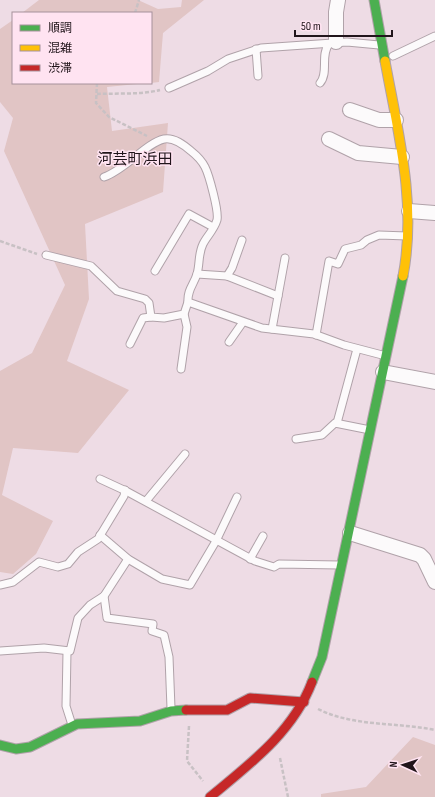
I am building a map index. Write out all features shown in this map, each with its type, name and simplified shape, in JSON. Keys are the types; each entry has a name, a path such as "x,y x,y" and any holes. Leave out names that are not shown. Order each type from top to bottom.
{"street":[{"path":"332,43 338,0"},
{"path":"212,795 276,742 304,702 322,657 350,533 405,268 409,211 396,120 374,0"},
{"path":"350,110 379,120 396,120"},
{"path":"329,139 358,152 402,157"},
{"path":"409,211 435,213"},
{"path":"383,372 435,382"},
{"path":"350,533 420,555 435,582"},
{"path":"0,745 16,749 30,746 72,725 140,722 171,711 227,710 250,698 304,702"}],"lane":[{"path":"393,56 435,36"},
{"path":"320,84 323,80 324,52 332,43"},
{"path":"168,88 208,71 228,59 256,49 332,43 360,43 382,46"},
{"path":"256,49 258,76"},
{"path":"104,177 114,174 158,141 165,139 175,141 194,153 205,167 217,213 217,220 203,244 199,256 197,274 190,287 188,302 184,314 187,327 181,370"},
{"path":"155,271 189,214 213,227"},
{"path":"316,335 317,322 326,284 329,262 338,264 345,249 361,245 367,240 379,235 407,236"},
{"path":"227,276 232,268 242,240"},
{"path":"46,256 91,266 117,291 145,299 149,303 151,317"},
{"path":"272,329 285,258"},
{"path":"197,274 227,276 278,296"},
{"path":"188,302 242,322 272,329 316,335 357,349 387,356"},
{"path":"130,344 143,318 164,318 184,314"},
{"path":"229,342 242,322"},
{"path":"337,423 357,349"},
{"path":"296,439 322,435 335,423 371,430"},
{"path":"146,501 184,454"},
{"path":"100,479 146,501 250,560 274,567 278,564 343,565"},
{"path":"0,585 13,582 39,562 66,566 78,552 100,535 124,496 125,490"},
{"path":"100,535 128,559 162,579 190,585 216,541 237,497"},
{"path":"250,560 263,536"},
{"path":"72,725 66,706 67,652 70,651 78,618 90,605 104,596 128,559"},
{"path":"104,596 107,618 153,624 152,631 164,635 169,657 171,711"},
{"path":"0,650 44,648 67,652"}],"path":[{"path":"135,12 139,0"},
{"path":"97,84 96,103 109,117 127,128 158,141"},
{"path":"97,94 149,93 168,88"},
{"path":"0,241 46,256"},
{"path":"304,702 331,714 359,721 435,730"},
{"path":"190,710 187,761 212,795"},
{"path":"276,742 288,797"}],"shaded area":[{"path":"39,0 138,0 158,9 181,7 182,0 204,0 163,33 159,82 152,83 152,12 23,12"},
{"path":"12,21 12,84 137,84 107,87 112,131 168,123 163,192 85,224 89,299 67,361 129,390 78,453 13,448 2,495 53,521 36,554 13,574 0,572 0,371 32,353 65,285 4,151 13,118 0,102 0,29"},
{"path":"413,737 435,745 435,797 321,797 321,794 366,787"}],"traffic: fast":[{"path":"374,0 385,61"},
{"path":"312,682 322,657 403,276"},
{"path":"0,745 16,749 30,747 77,724 140,721 171,711 186,710"}],"traffic: slow":[{"path":"385,61 400,141 407,195 407,249 403,276"}],"traffic: jam":[{"path":"210,797 255,759 282,732 304,700 312,682"},
{"path":"186,710 227,710 250,698 304,702"}],"district":[{"name":"河芸町浜田","path":"135,159"}]}
